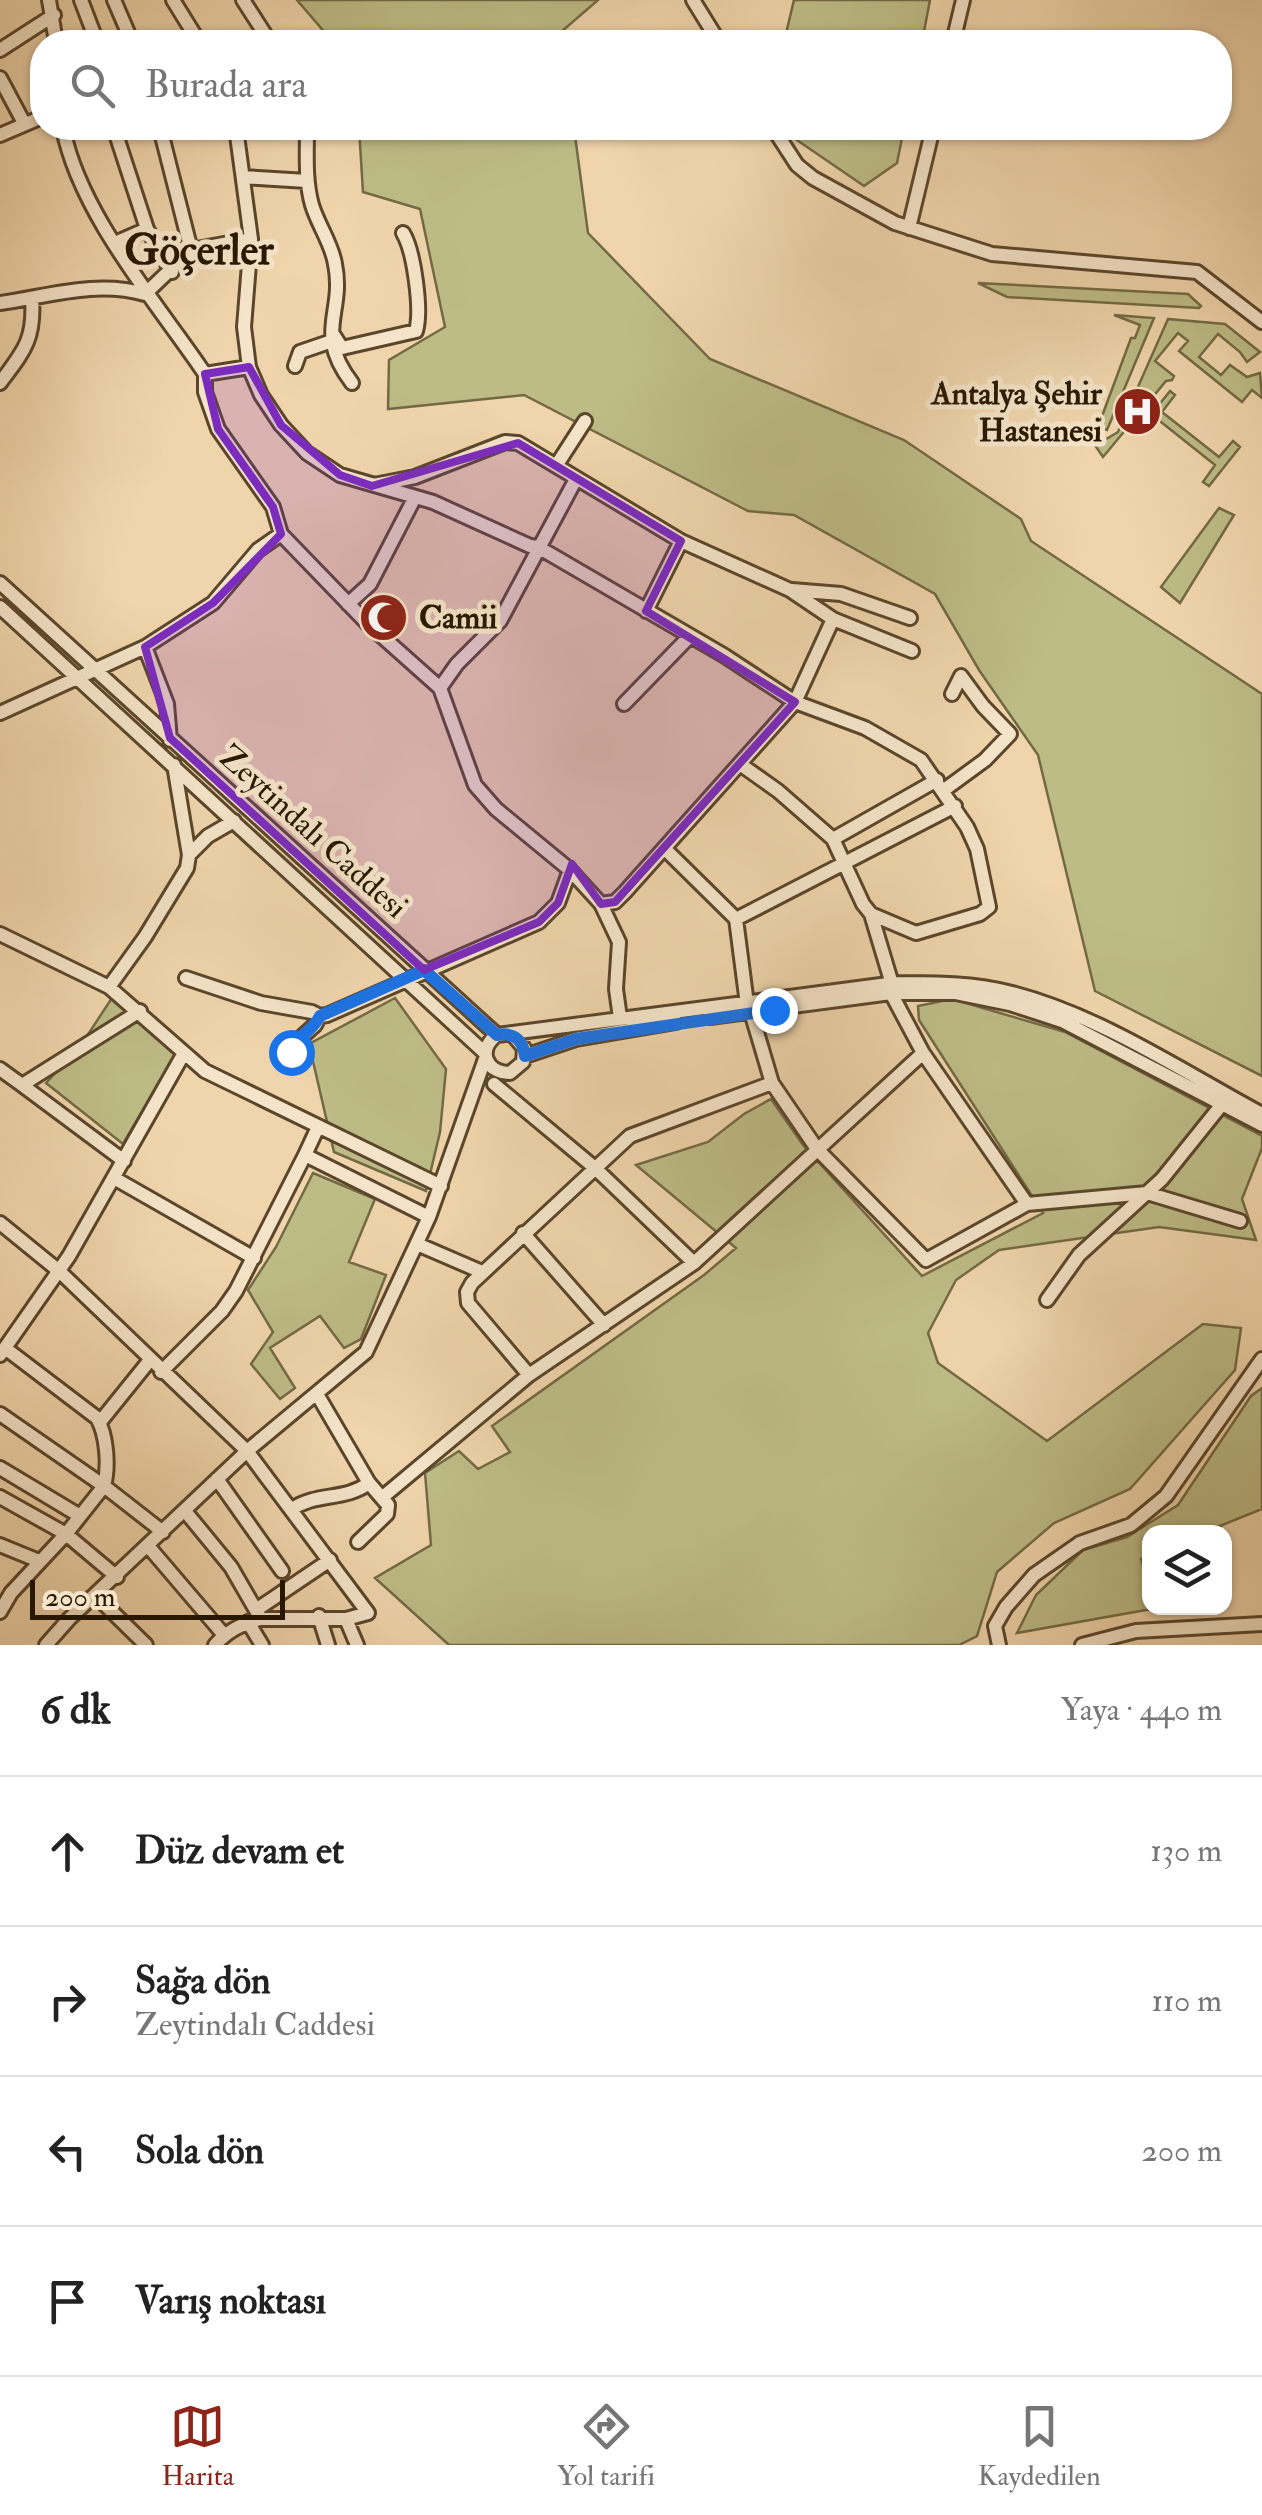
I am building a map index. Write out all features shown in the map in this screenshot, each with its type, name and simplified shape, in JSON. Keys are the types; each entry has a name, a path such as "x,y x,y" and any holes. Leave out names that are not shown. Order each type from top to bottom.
{"street":[{"path":"50,0 55,30"},
{"path":"81,0 92,30"},
{"path":"114,0 127,30"},
{"path":"173,0 192,30"},
{"path":"243,0 262,30"},
{"path":"692,0 711,30"},
{"path":"956,30 963,0"},
{"path":"32,30 54,16"},
{"path":"0,50 30,31"},
{"path":"0,78 24,123"},
{"path":"0,135 30,121"},
{"path":"65,140 68,154 145,294 205,374 205,392 218,429 273,508 281,534 348,604 440,688 475,785 496,809 570,870 602,904 619,942 616,989 620,1018"},
{"path":"118,140 147,228 172,272"},
{"path":"163,140 190,250"},
{"path":"238,140 250,238 244,326 249,367 261,395 281,425 307,453 340,475 433,502 530,546 538,546 795,702 897,744 920,760 955,806 977,849 990,898 987,910 916,933 870,914"},
{"path":"307,140 307,181 313,208 335,261 335,362 352,383"},
{"path":"781,140 797,164 813,178 910,228 992,254 1197,272 1262,322"},
{"path":"910,228 930,140"},
{"path":"244,177 307,181"},
{"path":"115,243 147,228"},
{"path":"332,337 342,348 416,331 414,274 403,232"},
{"path":"145,294 172,272 190,250 250,238"},
{"path":"0,303 120,286 145,294"},
{"path":"0,383 27,346 34,326 32,298"},
{"path":"294,366 300,352 332,337"},
{"path":"205,374 249,367"},
{"path":"556,466 585,421"},
{"path":"372,486 415,477 505,442 518,443 681,541 790,590 833,619 912,651"},
{"path":"440,688 457,664 500,621 576,479"},
{"path":"348,604 370,584 414,499"},
{"path":"0,713 146,646 213,603 258,550 281,534"},
{"path":"646,611 681,541"},
{"name":"Zeytindalı Caddesi","path":"0,583 497,1035"},
{"path":"790,590 841,594 910,618"},
{"path":"0,607 404,979 485,1056 499,1079 694,1264"},
{"path":"602,904 615,902 795,702 833,619"},
{"path":"624,704 690,636"},
{"path":"146,646 167,704 189,855"},
{"path":"834,839 985,760 1010,734 961,676 952,694"},
{"path":"740,764 834,839 870,914 892,988 923,1053 1027,1204"},
{"path":"736,919 955,806"},
{"path":"109,987 178,886 189,855 208,836 234,821"},
{"path":"666,848 736,919 749,1008 772,1083 817,1149 926,1260 1027,1204 1146,1193 1240,1221"},
{"path":"292,1066 294,1044 320,1016 539,922 558,903 570,870"},
{"path":"0,934 109,987 205,1071 441,1186"},
{"path":"186,978 261,1004 320,1016"},
{"path":"525,1056 576,1039 749,1008 958,983 1010,992 1078,1014 1262,1114"},
{"path":"892,988 956,992 1062,1021 1262,1125"},
{"path":"46,1645 69,1618 247,1451 366,1352 441,1186 488,1042 497,1035 620,1018 749,1008"},
{"path":"22,1084 140,1011"},
{"path":"469,1106 499,1079 520,1067 524,1048 513,1035"},
{"path":"100,1422 4,1345 59,1271 184,1053"},
{"path":"384,1496 529,1375 694,1264 923,1053"},
{"path":"0,1070 124,1161"},
{"path":"529,1375 468,1303 466,1292 482,1272 630,1136 772,1083"},
{"path":"1047,1300 1078,1255 1146,1193 1222,1103"},
{"path":"161,1372 222,1311 254,1258 318,1128"},
{"path":"304,1156 428,1217"},
{"path":"114,1178 254,1258"},
{"path":"0,1223 59,1271 247,1451 368,1613 346,1619 255,1617"},
{"path":"523,1233 604,1324"},
{"path":"417,1244 482,1272"},
{"path":"998,1645 996,1626 1034,1575 1080,1543 1130,1525 1166,1496 1262,1359"},
{"path":"0,1612 11,1593 104,1486 100,1422 150,1360"},
{"path":"317,1394 369,1483 388,1505 387,1514 358,1542"},
{"path":"0,1414 163,1532"},
{"path":"0,1468 80,1516"},
{"path":"217,1480 282,1571"},
{"path":"292,1509 320,1497 355,1494 369,1483"},
{"path":"0,1497 66,1534 116,1577"},
{"path":"184,1510 231,1566 255,1617 262,1645"},
{"path":"0,1544 39,1561"},
{"path":"148,1546 219,1640 330,1560"},
{"path":"96,1596 146,1645"},
{"path":"319,1616 328,1645"},
{"path":"346,1619 357,1645"},
{"path":"1082,1645 1136,1631 1262,1624"}],"highlighted area":[{"path":"249,367 281,425 340,475 372,486 518,443 681,541 646,611 795,702 615,902 601,904 572,864 558,903 539,922 424,970 170,738 145,647 213,603 281,534 273,507 218,429 205,374"}],"shaded area":[{"path":"297,0 598,0 563,30 323,30"},
{"path":"794,0 930,0 924,30 787,30"},
{"path":"360,140 576,140 588,233 710,359 904,440 1021,519 1031,541 1262,694 1262,1076 1095,991 1038,755 979,670 935,594 794,515 748,511 524,395 388,409 389,360 445,327 420,209 363,192"},
{"path":"797,140 902,140 897,163 864,186"},
{"path":"978,283 1188,294 1201,306 1007,297"},
{"path":"1114,315 1154,318 1107,430 1098,427 1131,338 1135,338 1140,325"},
{"path":"1168,319 1225,324 1260,352 1247,362 1218,334 1199,357 1221,375 1230,365 1247,377 1260,373 1262,398 1252,390 1242,402 1179,351 1188,341 1178,333 1155,361 1174,376 1172,380 1166,381 1103,457 1090,438 1103,441 1118,432"},
{"path":"1170,391 1175,395 1162,412 1219,457 1233,441 1240,447 1209,486 1203,482 1215,465 1156,418 1142,434 1138,431"},
{"path":"1219,508 1234,515 1180,603 1161,587"},
{"path":"112,998 176,1054 123,1144 46,1083 81,1045"},
{"path":"395,998 446,1069 440,1132 426,1191 334,1152 309,1044"},
{"path":"952,999 1065,1032 1262,1136 1262,1148 1242,1199 1256,1240 1159,1227 999,1250 956,1280 928,1333 938,1363 1047,1441 1203,1324 1241,1328 1235,1370 1130,1489 1054,1523 997,1572 977,1636 959,1645 449,1645 375,1578 431,1545 425,1473 459,1451 478,1469 510,1452 492,1426 736,1248 636,1165 708,1142 771,1099 803,1145 922,1276 1043,1213 919,1020 918,1006"},
{"path":"313,1173 375,1199 349,1262 386,1275 361,1339 344,1348 320,1316 270,1348 295,1388 280,1399 251,1364 273,1332 248,1290 276,1247"},
{"path":"1262,1388 1262,1509 1222,1525 1146,1525 1178,1505 1251,1396"},
{"path":"1142,1528 1142,1611 1017,1633 1036,1595 1083,1550 1127,1537"}],"place":[{"name":"Antalya Şehir Hastanesi","path":"1137,412"},
{"name":"Camii","path":"384,618"}],"district":[{"name":"Göçerler","path":"199,251"}],"route":[{"path":"291,1052 320,1016 424,970 497,1035 505,1033 520,1040 525,1056 576,1039 774,1010"}]}
